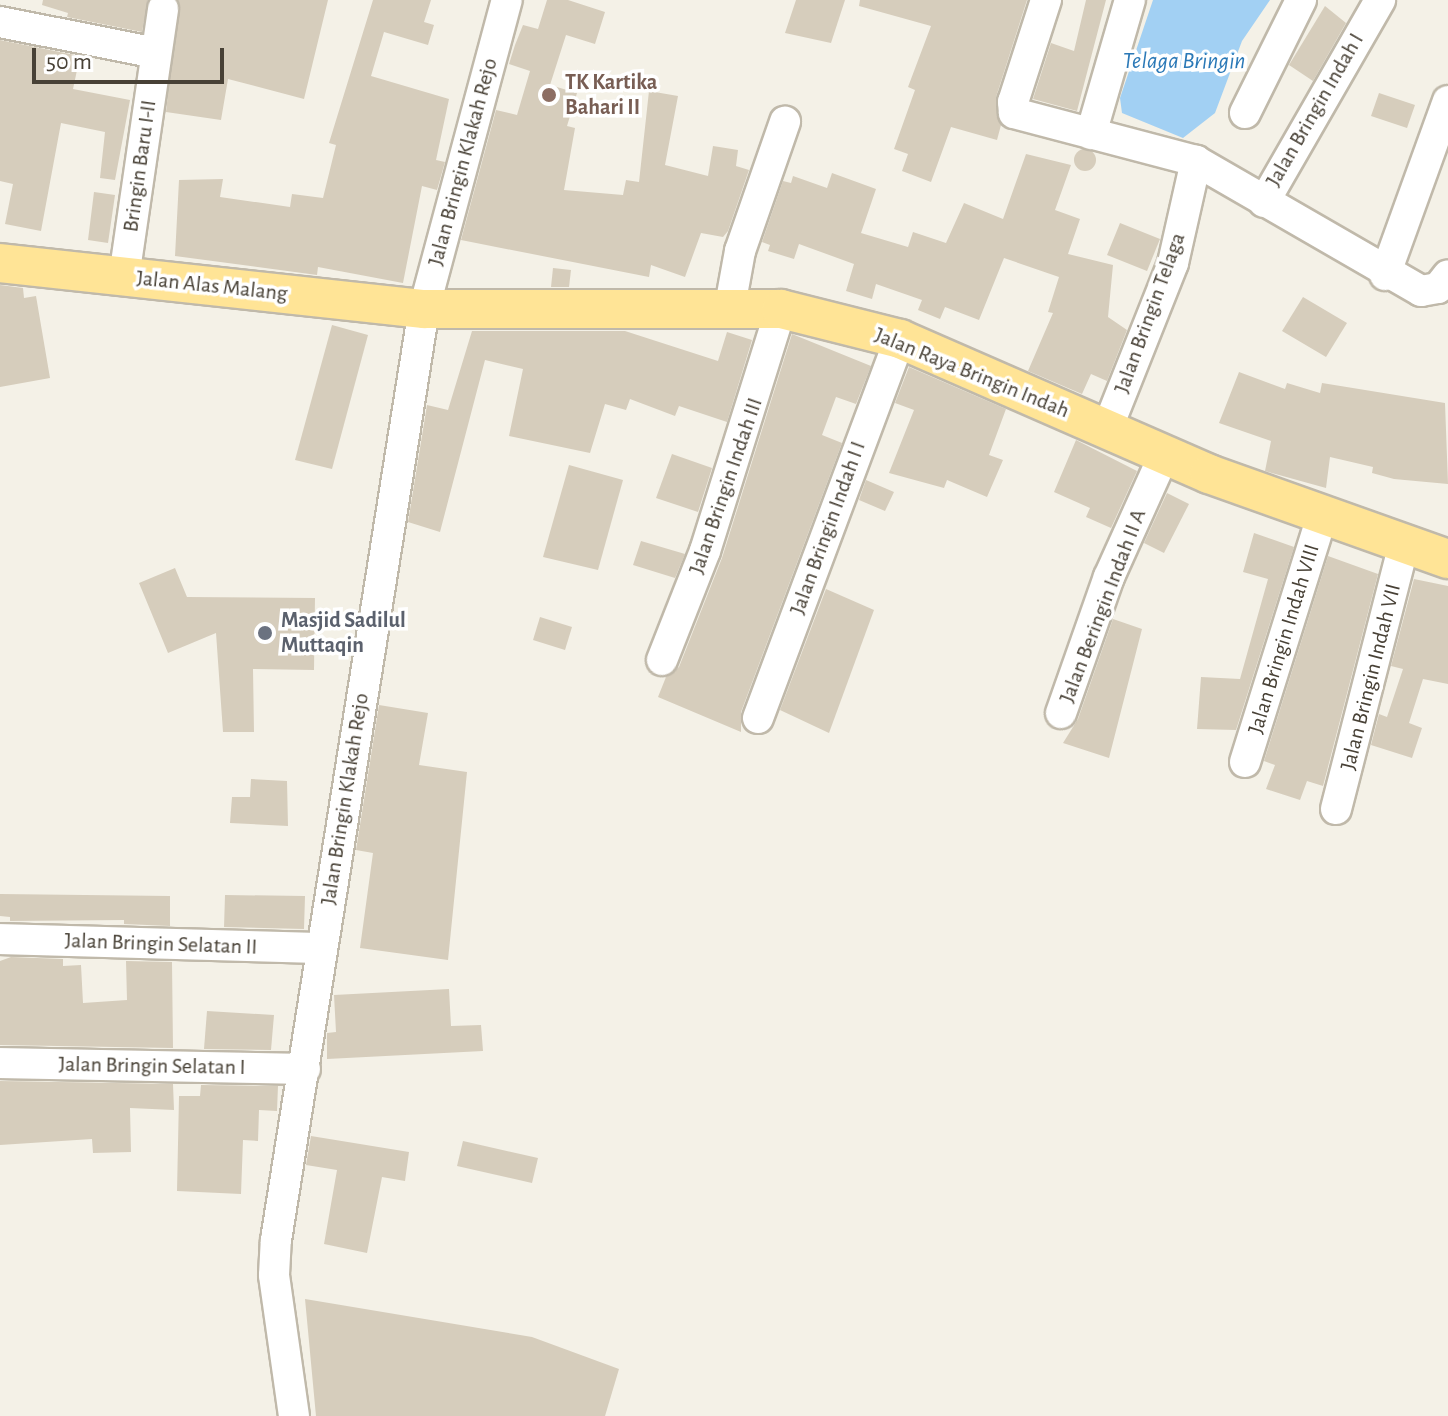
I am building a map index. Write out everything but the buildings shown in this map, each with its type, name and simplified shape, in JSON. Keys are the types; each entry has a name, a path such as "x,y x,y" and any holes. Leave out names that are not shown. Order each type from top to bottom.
{"main road":[{"name":"Jalan Alas Malang","path":"0,263 424,309"},
{"name":"Jalan Raya Bringin Indah","path":"424,309 551,312 730,306 781,309 900,339 1164,455 1322,517 1448,559"}],"street":[{"name":"Jalan Bringin Klakah Rejo","path":"294,1416 274,1275 321,948 424,309 507,0"},
{"path":"1046,0 1012,108 1020,117 1196,161 1264,202"},
{"path":"1091,134 1130,0"},
{"path":"1245,113 1301,0"},
{"name":"Jalan Bringin Indah I","path":"1380,0 1264,202 1385,275 1421,291 1438,288 1448,275"},
{"name":"Bringin Baru I-II","path":"124,277 163,9"},
{"path":"0,22 156,53"},
{"path":"1385,275 1448,101"},
{"path":"730,306 740,251 785,122"},
{"name":"Jalan Bringin Telaga","path":"1107,429 1173,263 1196,161"},
{"name":"Jalan Bringin Indah III","path":"662,660 705,551 781,309"},
{"name":"Jalan Bringin Indah I I","path":"758,718 900,339"},
{"name":"Jalan Beringin Indah II A","path":"1061,713 1109,577 1164,455"},
{"name":"Jalan Bringin Indah VIII","path":"1245,762 1322,517"},
{"name":"Jalan Bringin Indah VII","path":"1336,809 1404,545"},
{"name":"Jalan Bringin Selatan II","path":"0,939 321,948"},
{"name":"Jalan Bringin Selatan I","path":"0,1063 305,1069"}],"water":[{"name":"Telaga Bringin","path":"1153,0 1270,0 1242,41 1215,113 1183,138 1122,113 1120,98"}],"place":[{"name":"TK Kartika Bahari II","path":"549,95"},
{"name":"Masjid Sadilul Muttaqin","path":"265,633"}]}
